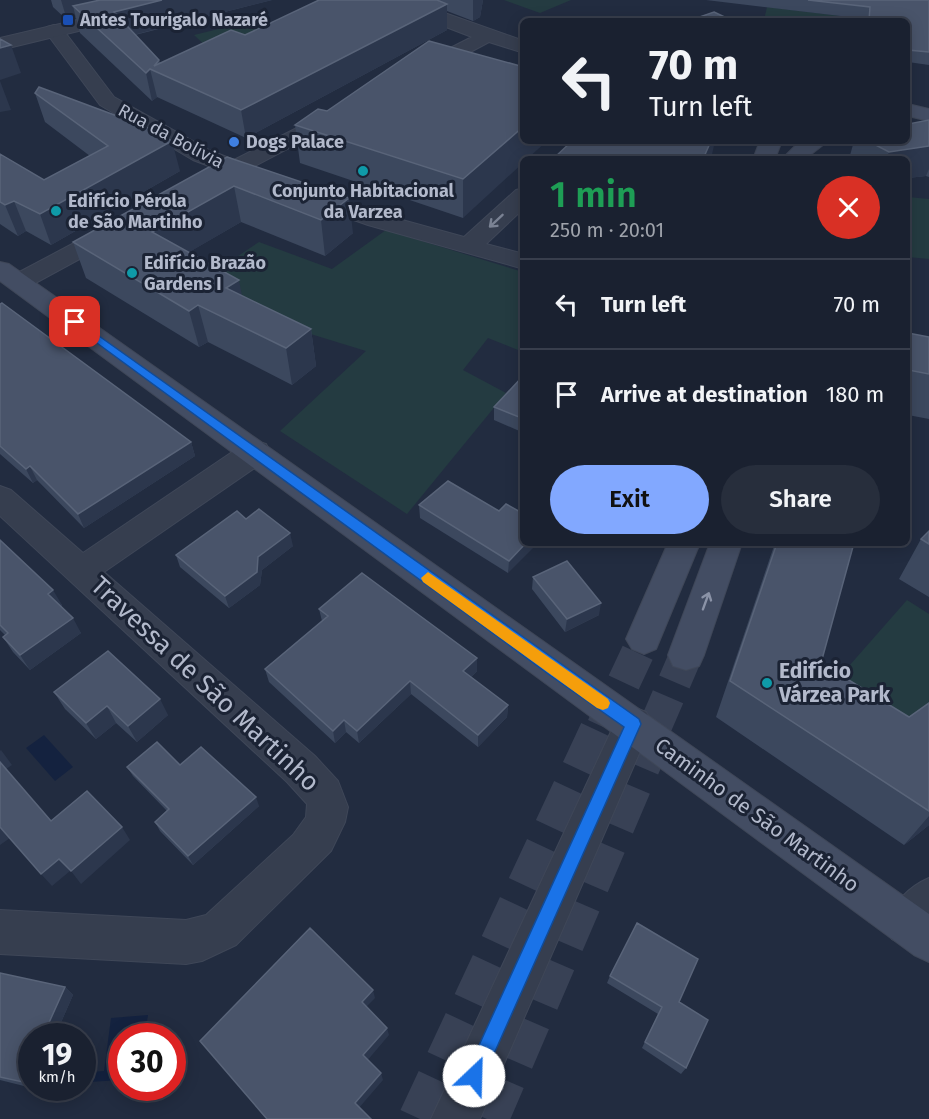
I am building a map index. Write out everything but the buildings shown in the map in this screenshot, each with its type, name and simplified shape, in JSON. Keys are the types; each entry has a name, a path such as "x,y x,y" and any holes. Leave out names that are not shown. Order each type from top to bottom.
{"main road":[{"path":"910,110 929,115"},
{"path":"910,129 929,130"},
{"path":"796,156 811,144"},
{"name":"Caminho de São Martinho","path":"10,275 556,671 921,921"},
{"path":"644,639 683,546"},
{"path":"686,655 725,546"}],"street":[{"path":"0,44 54,32 136,5 184,0"},
{"path":"392,0 487,36 520,46"},
{"name":"Rua da Bolívia","path":"54,32 107,101 201,155 233,169 376,220 520,261"},
{"path":"400,82 487,36"},
{"path":"200,186 359,103"},
{"path":"469,246 520,199"},
{"path":"10,275 138,219"},
{"name":"Travessa de São Martinho","path":"82,570 255,452"},
{"name":"Travessa de São Martinho","path":"0,498 314,780 326,800 327,807 325,822 307,849 221,930 202,939 186,942 0,932"},
{"path":"455,1119 633,724"}],"green space":[{"path":"504,0 571,0 540,13"},
{"path":"767,7 859,18 836,18 764,18"},
{"path":"263,18 282,34 212,52 194,35"},
{"path":"910,197 929,199 929,259 910,257"},
{"path":"386,230 520,271 520,351 488,338 463,370 506,393 407,514 280,431 366,351 265,320 202,280 259,242 332,269"},
{"path":"907,600 929,614 929,720 813,707"}],"water":[{"path":"44,735 73,767 55,781 26,748"},
{"path":"148,1015 147,1023 110,1023 111,1018"},
{"path":"108,1041 108,1081 96,1082 96,1072 104,1071"}],"tunnel":[{"path":"603,727 644,639"},
{"path":"655,727 686,655"},
{"path":"420,1119 604,725"},
{"path":"487,1119 656,725"}],"slow traffic":[{"path":"428,578 603,703"}],"place":[{"name":"Antes Tourigalo Nazaré","path":"68,20"},
{"name":"Dogs Palace","path":"234,142"},
{"name":"Conjunto Habitacional da Varzea","path":"363,171"},
{"name":"Edifício Pérola de São Martinho","path":"56,211"},
{"name":"Edifício Brazão Gardens I","path":"132,273"},
{"name":"Edifício Várzea Park","path":"767,683"}],"route":[{"path":"75,322 556,671 633,724 474,1076"}]}
